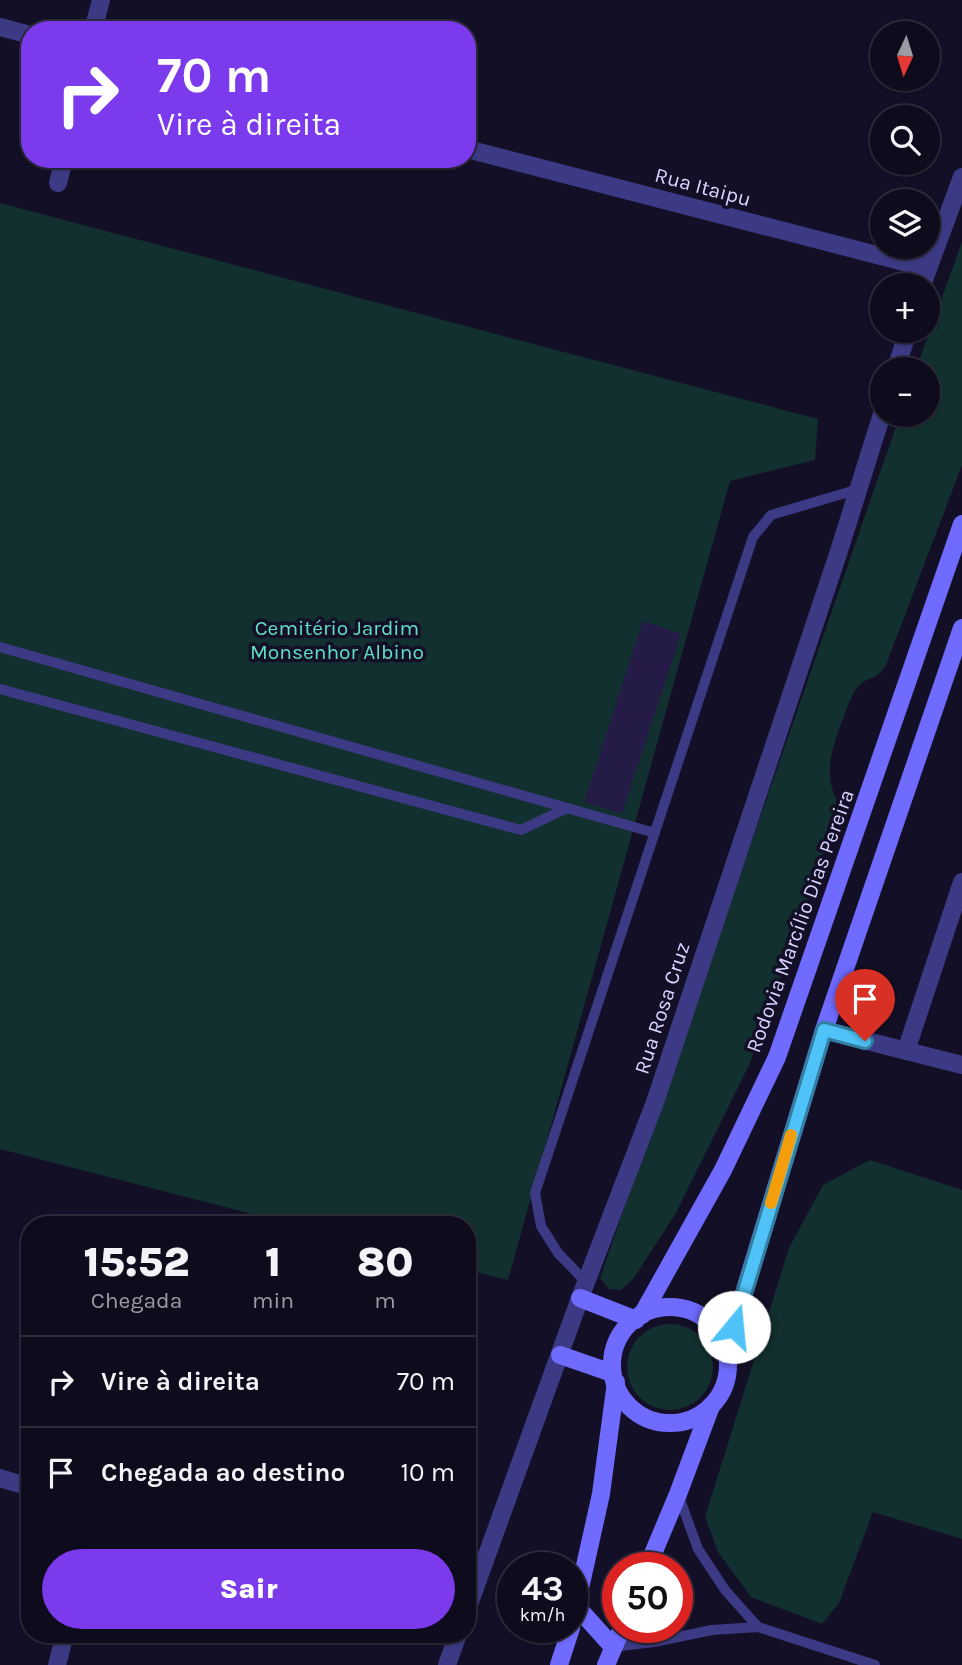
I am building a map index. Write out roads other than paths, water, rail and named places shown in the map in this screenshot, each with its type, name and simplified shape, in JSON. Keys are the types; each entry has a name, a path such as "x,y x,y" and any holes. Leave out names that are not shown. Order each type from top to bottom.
{"main road":[{"name":"Rodovia Marcílio Dias Pereira","path":"639,1317 723,1170 777,1058 962,524"},
{"path":"726,1352 824,1030 962,628"},
{"path":"583,1290 639,1317"},
{"path":"560,1355 614,1377 620,1394 634,1411 655,1422 677,1423 699,1416 716,1401 727,1381 726,1352 721,1337 706,1320 686,1309 663,1308 639,1317 624,1330 614,1350 614,1377 601,1494 588,1555"},
{"path":"654,1552 711,1406"},
{"path":"588,1630 613,1647"},
{"path":"559,1665 566,1643"},
{"path":"606,1665 615,1643"}],"street":[{"path":"95,21 101,0"},
{"path":"0,27 21,33"},
{"name":"Rua Itaipu","path":"476,152 911,273"},
{"path":"58,183 62,168"},
{"path":"926,273 962,177"},
{"name":"Rua Rosa Cruz","path":"476,1584 583,1290 655,1102 878,427"},
{"path":"906,1051 962,882"},
{"path":"824,1030 962,1065"},
{"path":"0,1478 21,1484"},
{"path":"57,1665 63,1643"},
{"path":"447,1665 455,1643"}],"lane":[{"path":"583,1290 541,1226 535,1193 753,537 771,515 859,489"},
{"path":"0,647 655,833"},
{"path":"0,689 521,830 567,808"},
{"path":"678,1494 698,1549 725,1590 758,1627"},
{"path":"613,1647 712,1630 758,1627 875,1665"}],"park label":[{"name":"Cemitério Jardim Monsenhor Albino","path":"337,640"}]}
